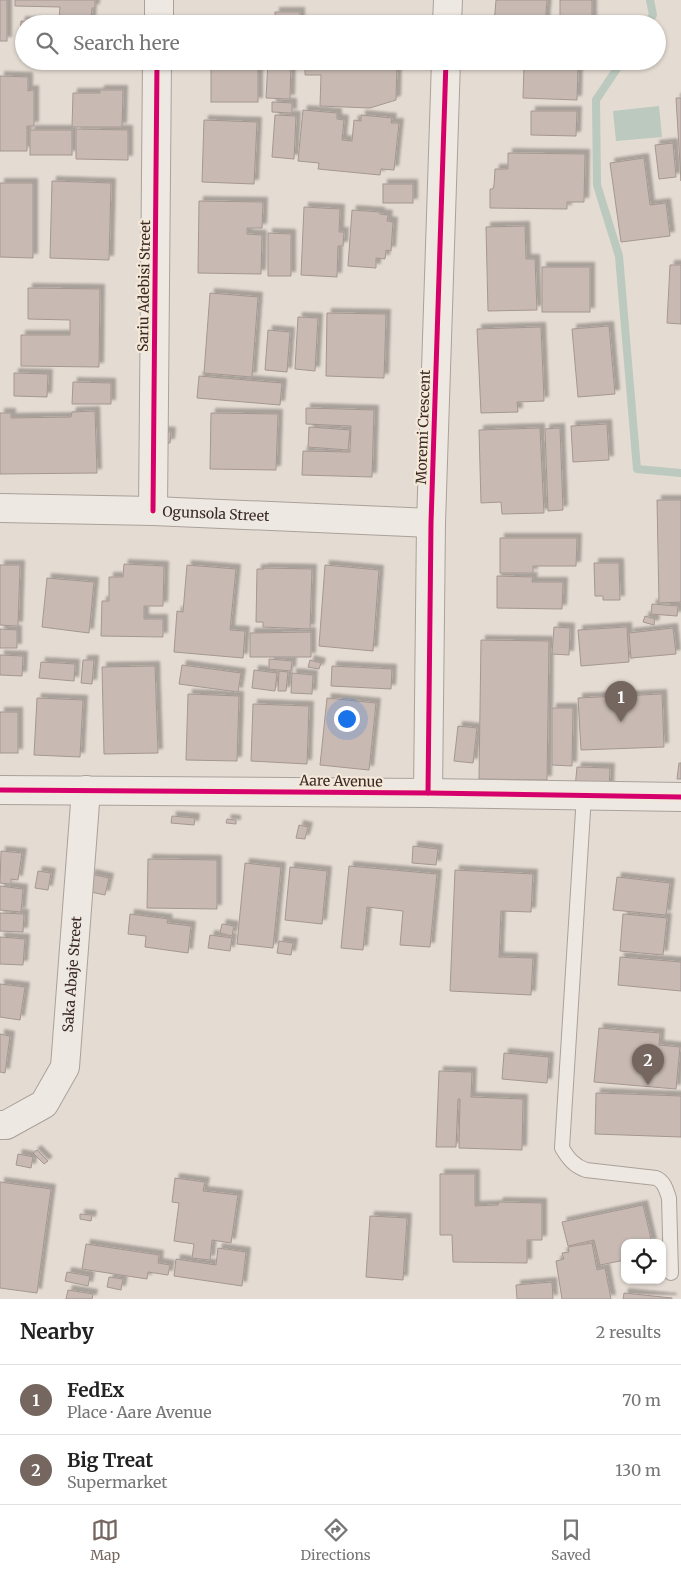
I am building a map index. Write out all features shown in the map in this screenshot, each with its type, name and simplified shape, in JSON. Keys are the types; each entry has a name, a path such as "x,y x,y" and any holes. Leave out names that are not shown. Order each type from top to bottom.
{"street":[{"path":"159,0 159,15"},
{"path":"447,15 448,0"},
{"name":"Sariu Adebisi Street","path":"153,511 158,70"},
{"name":"Moremi Crescent","path":"428,793 431,523 446,70"},
{"name":"Ogunsola Street","path":"0,508 153,511 431,523"},
{"name":"Aare Avenue","path":"0,790 681,797"},
{"name":"Saka Abaje Street","path":"0,1125 6,1125 44,1104 65,1067 86,790"}],"lane":[{"path":"584,796 562,1148 569,1159 578,1167 586,1170 656,1178 662,1181 669,1198 672,1273"}],"shaded area":[{"path":"659,106 662,137 616,141 613,111"}],"building":[{"path":"0,0 7,0 7,41 0,41"},
{"path":"15,0 95,0 95,8 92,8 91,15 59,15 60,7 15,6"},
{"path":"496,0 547,0 546,15 495,15"},
{"path":"560,0 592,0 592,15 560,15"},
{"path":"275,12 300,12 300,15 275,15"},
{"path":"211,70 258,70 258,102 211,102"},
{"path":"268,70 291,70 290,99 266,98"},
{"path":"305,70 397,70 396,100 370,108 320,106 321,75 305,75"},
{"path":"524,70 578,70 577,100 523,98"},
{"path":"0,76 28,77 28,91 34,90 34,126 27,126 27,151 0,151"},
{"path":"100,90 123,90 122,127 72,127 73,93 100,93"},
{"path":"676,98 681,98 681,181"},
{"path":"272,102 292,103 292,113 272,112"},
{"path":"303,110 337,113 337,119 344,120 342,140 352,141 354,120 361,121 361,115 392,118 391,123 399,123 394,170 381,169 380,175 318,169 319,163 298,161"},
{"path":"531,111 577,111 576,136 531,135"},
{"path":"275,115 296,116 294,159 272,157"},
{"path":"204,120 257,122 254,184 202,182"},
{"path":"76,129 128,130 128,160 76,159"},
{"path":"30,130 72,130 72,155 30,155"},
{"path":"673,143 676,177 659,179 655,145"},
{"path":"508,153 585,154 584,202 567,202 567,209 490,208 490,189 493,189 494,186 495,169 508,169"},
{"path":"644,158 650,205 666,203 670,236 621,242 610,163"},
{"path":"52,181 111,183 109,260 50,258"},
{"path":"0,183 33,183 33,258 0,257"},
{"path":"383,184 413,184 413,203 383,203"},
{"path":"199,201 263,202 262,228 247,228 247,234 262,235 261,274 198,273"},
{"path":"304,207 340,209 339,232 344,232 343,246 338,246 337,277 301,275"},
{"path":"352,210 380,212 380,214 388,215 387,221 393,222 391,251 386,250 385,259 376,258 376,268 348,266"},
{"path":"525,226 526,259 535,259 537,310 488,311 486,227"},
{"path":"268,233 291,234 291,276 268,276"},
{"path":"670,265 681,265 681,324 667,323"},
{"path":"542,267 590,267 590,312 542,312"},
{"path":"28,288 100,289 99,367 21,366 21,335 70,335 70,320 28,319"},
{"path":"210,293 258,297 252,377 204,373"},
{"path":"327,313 386,314 384,378 326,376"},
{"path":"298,317 318,318 315,371 295,369"},
{"path":"609,326 615,394 578,397 572,329"},
{"path":"541,327 544,401 517,402 518,412 481,413 477,329"},
{"path":"268,330 290,332 287,372 265,370"},
{"path":"14,373 48,374 47,397 14,396"},
{"path":"199,376 282,383 280,405 197,398"},
{"path":"73,382 111,383 111,404 72,404"},
{"path":"306,408 374,410 372,477 302,475 303,451 350,452 351,426 306,424"},
{"path":"95,411 97,473 0,474 0,413 11,413 11,418 71,417 72,412"},
{"path":"211,413 278,414 276,470 210,469"},
{"path":"607,424 609,460 573,462 571,426"},
{"path":"309,427 350,430 348,450 308,447"},
{"path":"540,428 544,513 502,514 501,502 481,503 479,430"},
{"path":"560,428 563,510 548,511 545,429"},
{"path":"158,431 171,432 170,443 158,443"},
{"path":"657,500 681,500 681,602 659,603"},
{"path":"500,538 577,538 576,566 533,566 533,573 500,573"},
{"path":"594,563 619,563 620,600 603,600 603,596 595,596"},
{"path":"124,564 164,566 163,606 144,606 144,619 163,619 163,637 101,636 102,601 109,601 109,577 123,577"},
{"path":"0,565 20,565 18,626 0,625"},
{"path":"187,565 236,569 230,630 245,631 243,658 174,652 177,611 183,612"},
{"path":"325,565 379,570 373,651 319,646"},
{"path":"257,569 312,569 310,629 263,627 263,622 256,622"},
{"path":"497,576 533,577 532,582 563,582 562,609 497,608"},
{"path":"47,578 94,582 89,633 42,627"},
{"path":"652,604 678,606 677,616 651,614"},
{"path":"645,616 655,619 654,625 643,622"},
{"path":"554,627 570,628 569,655 552,654"},
{"path":"627,627 629,662 581,666 578,630"},
{"path":"673,628 676,654 631,658 629,633"},
{"path":"0,629 17,630 17,648 0,648"},
{"path":"311,632 311,657 250,657 250,633"},
{"path":"481,640 549,641 547,780 479,779"},
{"path":"0,655 23,656 22,676 0,675"},
{"path":"269,659 292,661 291,671 269,669"},
{"path":"83,660 94,660 92,684 81,683"},
{"path":"310,660 321,663 319,669 308,667"},
{"path":"41,662 75,664 74,681 39,678"},
{"path":"182,665 241,673 238,692 179,684"},
{"path":"155,666 158,753 104,754 102,667"},
{"path":"332,666 392,669 391,689 331,686"},
{"path":"254,670 277,673 275,691 252,688"},
{"path":"279,671 288,672 286,691 278,691"},
{"path":"292,673 313,675 312,694 291,693"},
{"path":"188,694 239,696 237,761 186,760"},
{"path":"662,694 664,747 581,750 578,698"},
{"path":"37,698 83,700 80,757 34,755"},
{"path":"327,698 376,703 369,770 320,765"},
{"path":"253,704 309,706 307,764 251,761"},
{"path":"552,708 573,708 572,766 552,765"},
{"path":"0,712 18,712 18,753 0,753"},
{"path":"458,726 477,728 473,763 454,761"},
{"path":"679,763 681,763 681,779 677,779"},
{"path":"577,767 610,768 609,789 575,788"},
{"path":"172,816 195,818 194,825 171,823"},
{"path":"227,819 236,820 236,824 226,823"},
{"path":"299,825 308,827 305,839 296,838"},
{"path":"413,846 438,849 436,865 412,863"},
{"path":"1,851 22,853 18,880 11,879 11,884 0,883"},
{"path":"148,859 217,860 217,909 147,908"},
{"path":"245,863 281,867 273,948 237,944"},
{"path":"349,866 437,874 430,947 400,945 403,911 367,907 363,950 341,948"},
{"path":"290,867 327,871 322,924 285,920"},
{"path":"455,870 533,874 531,912 501,911 499,957 533,958 531,995 450,991"},
{"path":"38,871 51,873 48,890 35,888"},
{"path":"91,874 109,878 105,895 86,891"},
{"path":"617,877 670,883 666,915 613,910"},
{"path":"0,886 23,889 21,912 0,910"},
{"path":"0,913 24,914 23,932 0,931"},
{"path":"130,914 168,919 167,923 191,926 188,953 145,947 146,936 128,934"},
{"path":"623,914 667,918 663,955 620,951"},
{"path":"222,924 234,926 232,936 220,933"},
{"path":"210,935 232,938 230,951 208,948"},
{"path":"0,937 25,939 23,965 0,964"},
{"path":"279,941 293,943 291,955 277,953"},
{"path":"620,957 681,962 681,991 618,985"},
{"path":"0,984 25,987 20,1020 0,1017"},
{"path":"599,1028 660,1033 659,1045 680,1047 676,1089 594,1082"},
{"path":"0,1034 10,1036 5,1073 0,1072"},
{"path":"504,1053 549,1057 547,1083 502,1079"},
{"path":"439,1071 472,1072 471,1097 523,1099 522,1150 459,1148 460,1099 458,1099 456,1147 436,1147"},
{"path":"596,1093 681,1096 681,1137 595,1134"},
{"path":"37,1150 48,1161 44,1164 33,1153"},
{"path":"18,1154 33,1157 31,1168 16,1165"},
{"path":"440,1174 475,1174 475,1206 498,1205 499,1202 542,1203 542,1240 527,1240 527,1263 453,1262 452,1235 440,1235"},
{"path":"175,1178 205,1182 203,1191 238,1195 231,1243 212,1240 210,1260 192,1258 194,1244 174,1241 179,1203 172,1202"},
{"path":"0,1182 51,1189 37,1293 0,1288"},
{"path":"643,1205 651,1239 621,1239 621,1261 600,1265 594,1240 568,1246 562,1222"},
{"path":"80,1214 92,1215 91,1221 80,1219"},
{"path":"370,1216 407,1218 403,1280 366,1277"},
{"path":"592,1243 597,1270 605,1268 611,1299 562,1299 556,1261 564,1259 562,1253 569,1252 568,1247"},
{"path":"86,1244 159,1255 158,1263 170,1265 168,1275 148,1272 147,1279 82,1269"},
{"path":"218,1248 246,1252 242,1286 174,1276 176,1259 216,1265"},
{"path":"67,1272 90,1276 88,1286 65,1281"},
{"path":"109,1277 123,1279 121,1290 107,1287"},
{"path":"552,1282 553,1299 517,1299 516,1285"},
{"path":"68,1290 93,1294 92,1299 66,1299"},
{"path":"624,1293 672,1298 672,1299 623,1299"}],"waterway":[{"path":"650,0 653,15"},
{"path":"616,70 596,100 597,185 619,256 637,469 681,473"}],"cycle path":[{"path":"153,511 157,70"},
{"path":"428,793 431,523 446,70"},
{"path":"0,790 681,797"}],"place":[{"name":"FedEx","path":"621,722"},
{"name":"Big Treat","path":"648,1085"}]}
